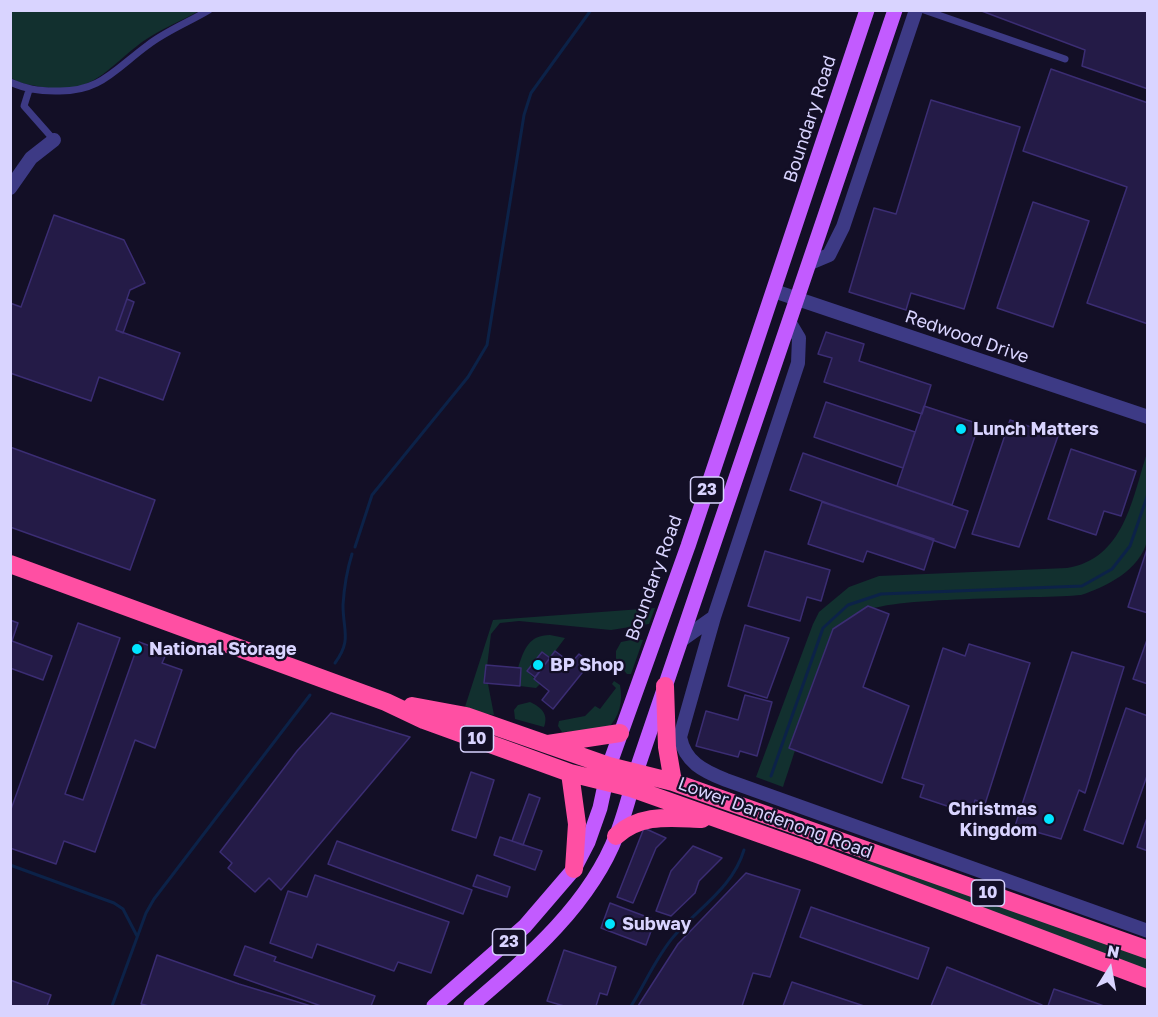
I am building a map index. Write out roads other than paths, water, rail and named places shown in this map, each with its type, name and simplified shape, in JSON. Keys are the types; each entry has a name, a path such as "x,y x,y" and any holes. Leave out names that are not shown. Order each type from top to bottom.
{"highway":[{"name":"Lower Dandenong Road","path":"10,564 386,702 424,720 570,773 673,782 1148,950"},
{"path":"665,686 666,747 673,782"},
{"name":"Lower Dandenong Road","path":"386,702 466,716 546,744 607,775"},
{"path":"546,744 620,733"},
{"path":"570,773 577,824 574,869"},
{"name":"Lower Dandenong Road","path":"633,780 722,819 1148,979"},
{"path":"616,836 632,823 643,819 722,819"}],"main road":[{"name":"Boundary Road","path":"434,1006 525,926 574,869 588,842 620,733 691,535 867,10"},
{"name":"23","path":"476,1004 542,942 567,914 587,888 616,836 633,780 895,10"}],"street":[{"path":"810,263 829,255 843,227 916,10"},
{"path":"10,188 31,158 54,140"},
{"name":"Redwood Drive","path":"774,291 1148,417"},
{"path":"682,639 714,617 798,363 799,338 790,323"},
{"name":"Lower Dandenong Road","path":"714,617 680,737 683,750 690,761 709,773 742,786 1148,931"},
{"name":"Lower Dandenong Road","path":"711,796 742,786"}],"lane":[{"path":"10,82 29,90 71,92 87,89 102,82 149,43 209,10"},
{"path":"924,10 1065,59"},
{"path":"29,90 24,106 54,140"}],"waterway":[{"path":"355,547 372,495 468,377 487,345 524,115 531,93 591,10"},
{"path":"771,776 823,628 848,605 881,594 1082,586 1112,569 1130,546 1148,494"},
{"path":"335,663 345,641 343,599 352,554"},
{"path":"112,1006 146,913 154,899 310,695"},
{"path":"631,1006 669,943 724,886 739,863 744,850"},
{"path":"10,865 114,903 123,909 137,936"}],"place":[{"name":"Lunch Matters","path":"961,429"},
{"name":"National Storage","path":"137,649"},
{"name":"BP Shop","path":"538,665"},
{"name":"Christmas Kingdom","path":"1049,819"},
{"name":"Subway","path":"610,924"}]}
